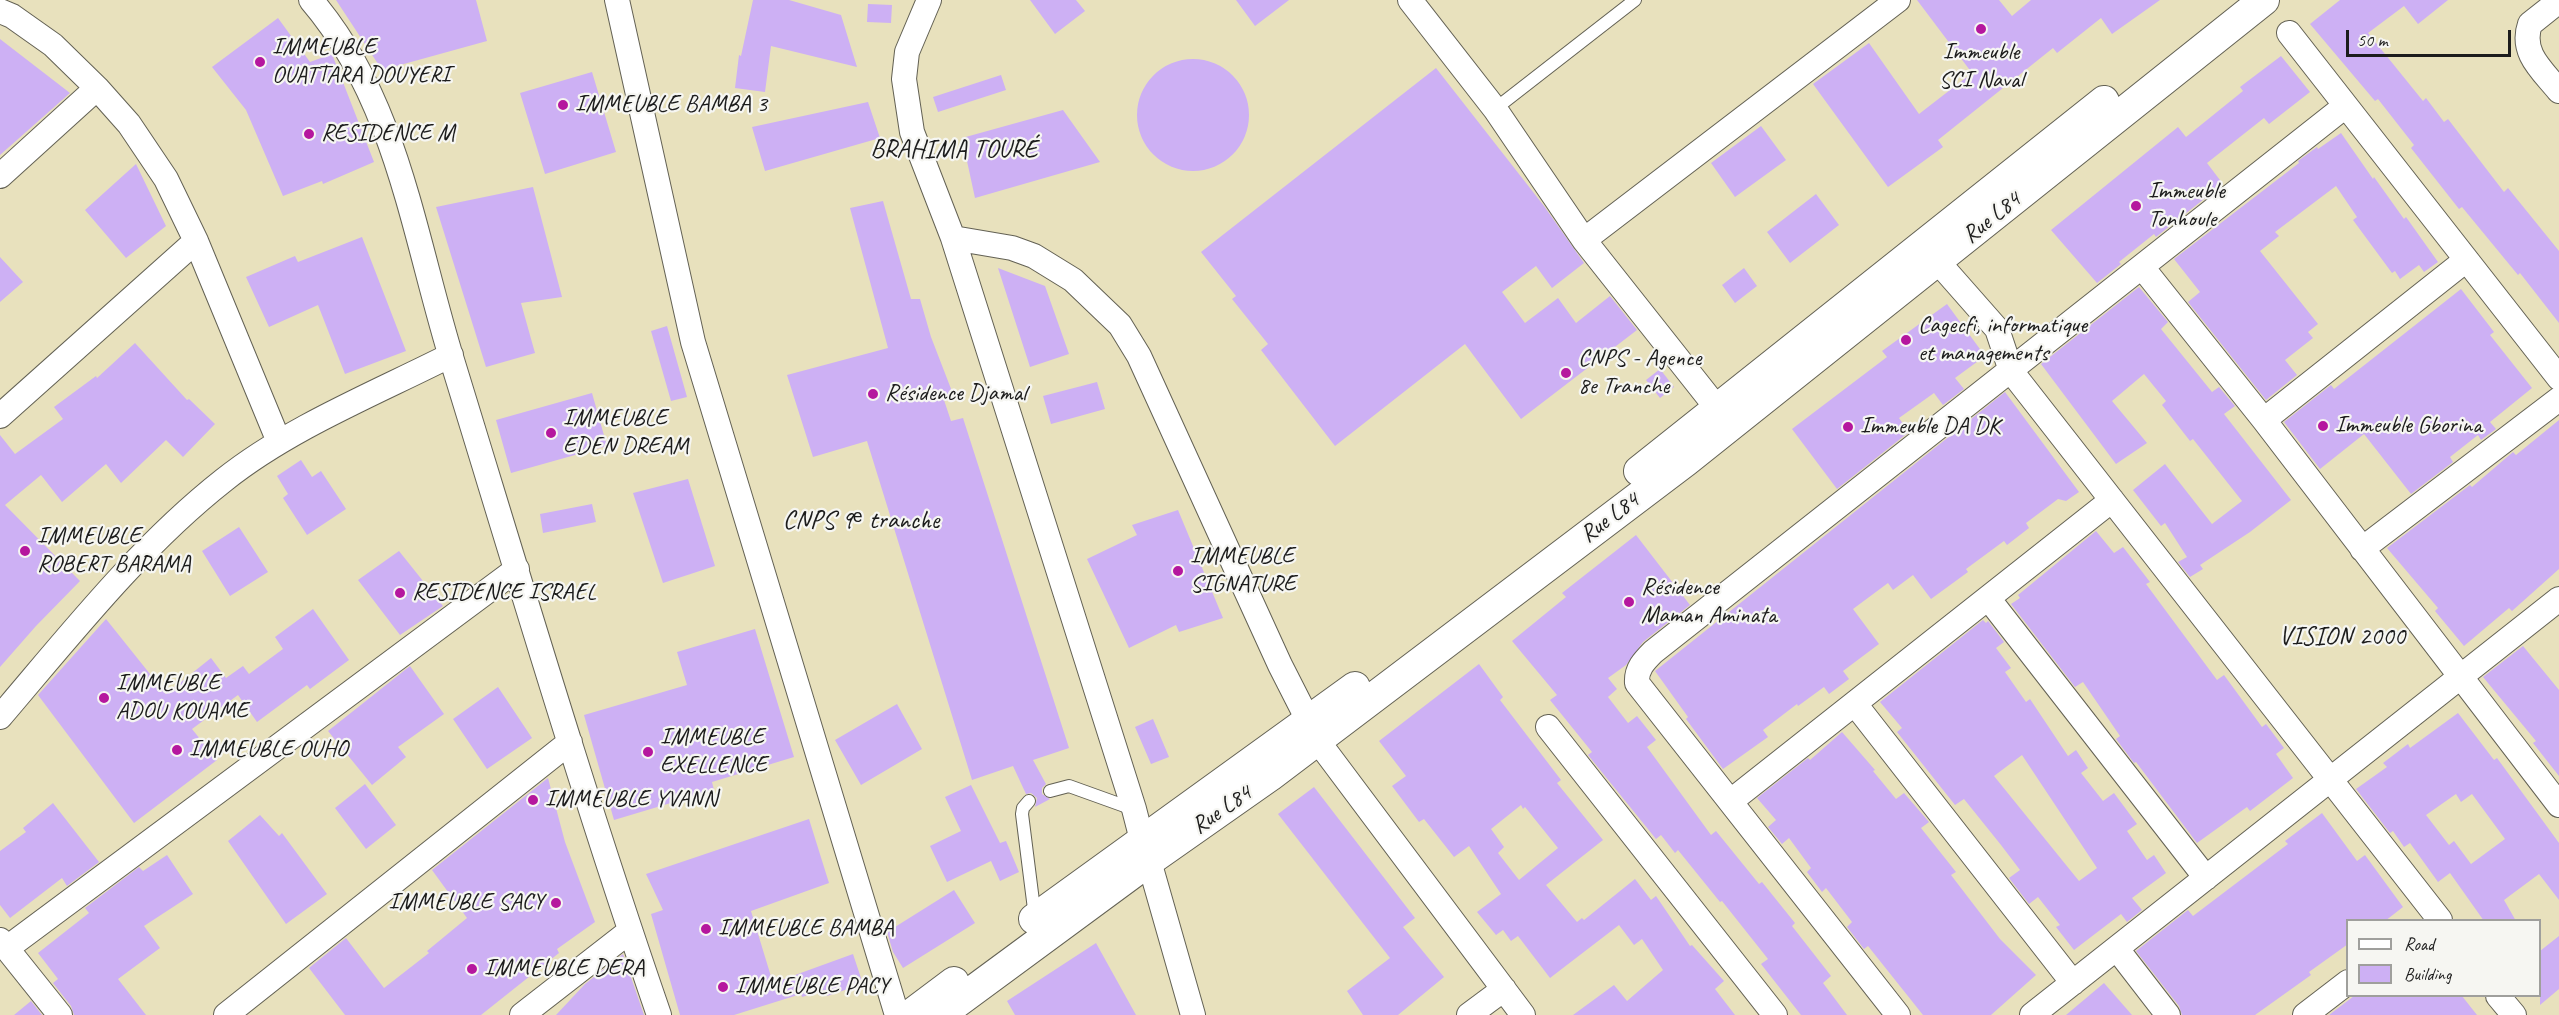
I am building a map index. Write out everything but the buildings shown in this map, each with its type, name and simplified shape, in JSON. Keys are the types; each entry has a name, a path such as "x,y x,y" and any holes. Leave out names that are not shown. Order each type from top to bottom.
{"street":[{"path":"311,0 359,68 388,136 451,355 570,742 659,1015"},
{"path":"617,0 693,342 897,1015"},
{"path":"929,0 907,51 904,79 912,132 953,238 1134,809 1193,1015"},
{"path":"1410,0 1496,109 1584,240 1724,417"},
{"path":"1584,240 1898,0"},
{"name":"Rue L84","path":"1724,417 2231,0"},
{"name":"Rue L84","path":"940,1015 1145,850 1313,730 1422,638 1566,529 1933,266 2264,0"},
{"path":"2559,1 2530,24 2527,46 2535,61 2559,91"},
{"path":"0,11 12,16 53,45 97,88 129,124 166,179 196,241 279,442"},
{"path":"2289,33 2344,107 2559,378"},
{"path":"0,176 97,88"},
{"path":"1898,1015 1637,683 1637,675 1642,664 1653,652 2009,365 2142,267 2344,107"},
{"path":"953,238 1012,248 1034,256 1073,280 1119,325 1139,356 1280,664 1313,730 1523,1015"},
{"path":"0,416 196,241"},
{"path":"2264,420 2466,260"},
{"path":"1933,266 2330,780 2433,918"},
{"path":"2142,267 2264,420 2559,805"},
{"path":"0,717 80,623 178,519 225,479 279,442 451,355"},
{"path":"2362,549 2559,399"},
{"path":"1731,801 2112,500"},
{"path":"60,1015 3,944 517,569"},
{"path":"1988,598 2206,878"},
{"path":"2032,1015 2559,599"},
{"path":"1855,704 2073,983"},
{"path":"1548,727 1775,1015"},
{"path":"226,1015 570,742"},
{"name":"Rue L84","path":"910,1015 1036,918 1145,850"},
{"path":"522,1015 630,931"},
{"path":"2117,949 2168,1015"},
{"path":"2305,1015 2346,984"},
{"path":"1469,1015 1504,989"},
{"path":"2499,997 2514,1015"}],"lane":[{"path":"1496,109 1635,0"},
{"path":"1050,791 1068,786 1134,809"},
{"path":"1029,801 1023,808 1022,814 1036,918"}],"place":[{"name":"Immeuble SCI Naval","path":"1981,29"},
{"name":"IMMEUBLE OUATTARA DOUYERI","path":"260,62"},
{"name":"IMMEUBLE BAMBA 3","path":"563,105"},
{"name":"RESIDENCE M","path":"309,134"},
{"name":"Immeuble Tonhoule","path":"2136,206"},
{"name":"Cagecfi, informatique et managements","path":"1906,340"},
{"name":"CNPS - Agence 8e Tranche","path":"1566,373"},
{"name":"Résidence Djamal","path":"873,394"},
{"name":"Immeuble Gborina","path":"2323,426"},
{"name":"Immeuble DA DK","path":"1848,427"},
{"name":"IMMEUBLE EDEN DREAM","path":"551,433"},
{"name":"IMMEUBLE ROBERT BARAMA","path":"25,551"},
{"name":"IMMEUBLE SIGNATURE","path":"1178,571"},
{"name":"RESIDENCE ISRAEL","path":"400,593"},
{"name":"Résidence Maman Aminata","path":"1629,602"},
{"name":"IMMEUBLE ADOU KOUAME","path":"104,698"},
{"name":"IMMEUBLE OUHO","path":"177,750"},
{"name":"IMMEUBLE EXELLENCE","path":"648,752"},
{"name":"IMMEUBLE YVANN","path":"533,800"},
{"name":"IMMEUBLE SACY","path":"556,903"},
{"name":"IMMEUBLE BAMBA","path":"706,929"},
{"name":"IMMEUBLE DERA","path":"472,969"},
{"name":"IMMEUBLE PACY","path":"723,987"}],"district":[{"name":"BRAHIMA TOURÉ","path":"954,150"},
{"name":"CNPS 9ᵉ tranche","path":"861,521"},
{"name":"VISION 2000","path":"2342,637"}]}
